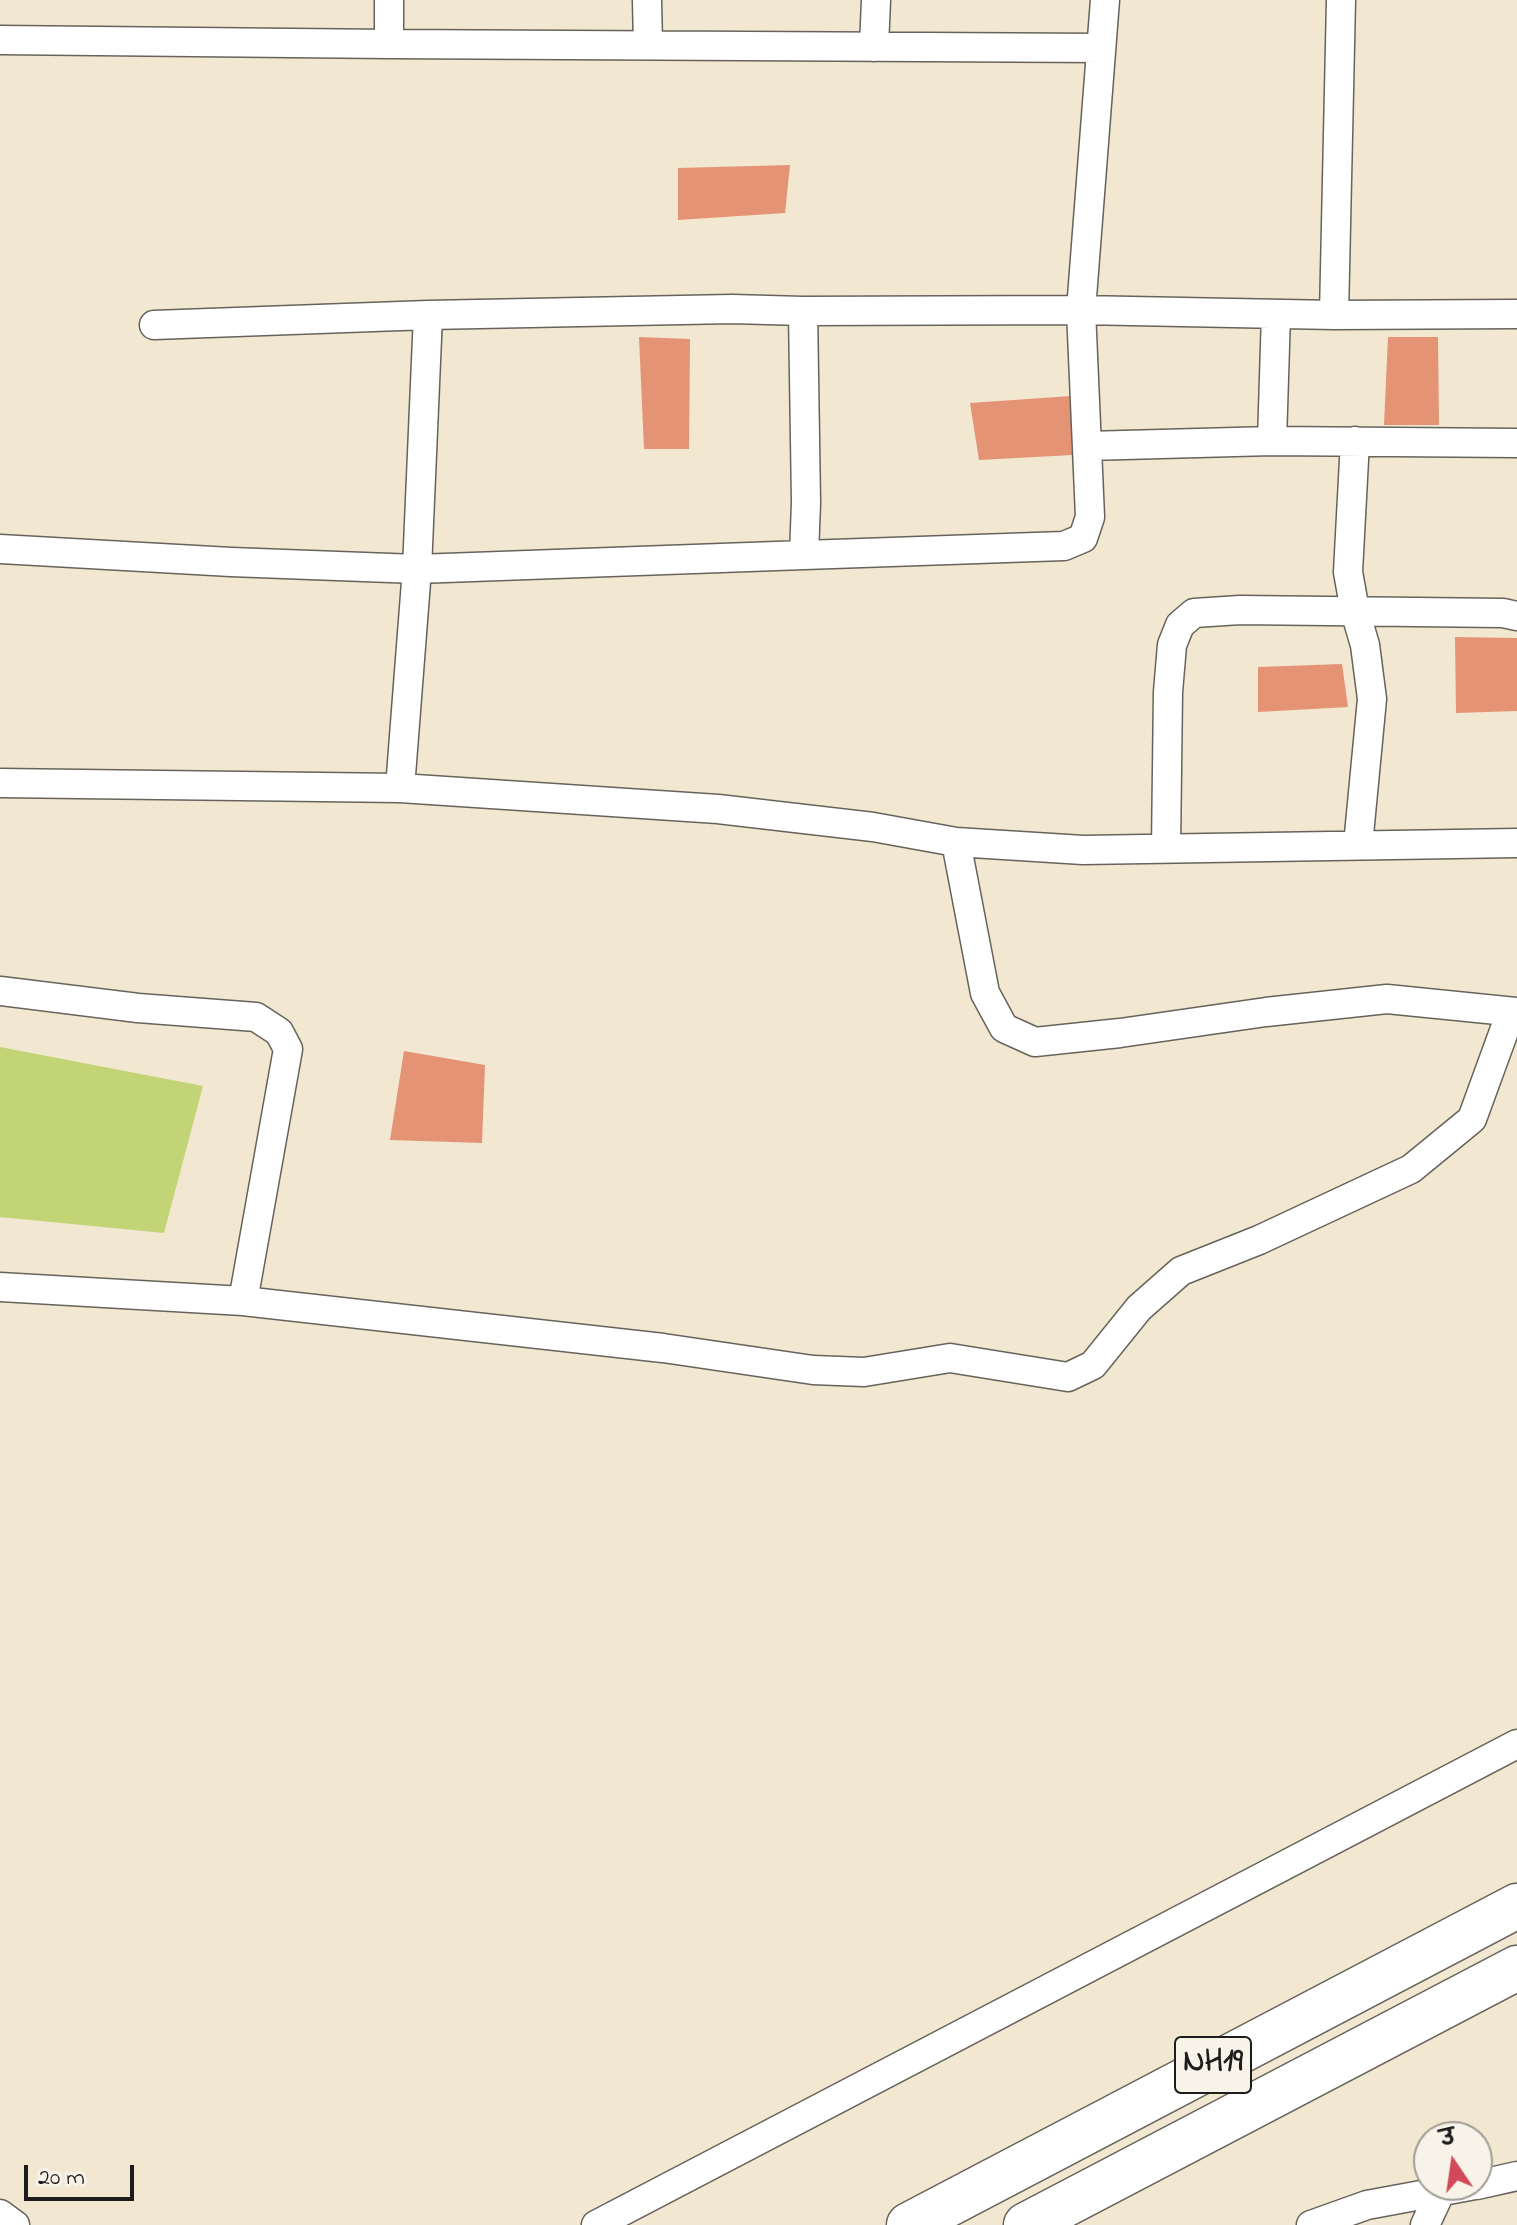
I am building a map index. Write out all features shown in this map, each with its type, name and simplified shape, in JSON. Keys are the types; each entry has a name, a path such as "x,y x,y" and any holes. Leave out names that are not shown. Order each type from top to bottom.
{"highway":[{"name":"NH19","path":"909,2225 1517,1906"},
{"name":"NH19","path":"1026,2225 1517,1968"}],"street":[{"path":"389,0 389,44"},
{"path":"647,0 648,45"},
{"path":"874,47 876,0"},
{"path":"0,549 417,569 1064,546 1083,538 1090,517 1081,310 1105,0"},
{"path":"1334,315 1341,0"},
{"path":"0,40 1101,48"},
{"path":"154,325 428,315 732,309 1517,314"},
{"path":"803,311 804,555"},
{"path":"1272,441 1276,314"},
{"path":"400,788 417,569 428,315"},
{"path":"1087,446 1272,441 1517,443"},
{"path":"1355,441 1348,572 1365,645 1372,699 1358,845"},
{"path":"1166,848 1168,692 1172,645 1180,625 1194,613 1240,610 1355,611 1503,613 1517,616"},
{"path":"0,783 400,788 718,809 873,827 956,842 1083,850 1517,843"},
{"path":"0,1287 243,1301 663,1348 813,1370 864,1372 950,1358 1068,1377 1093,1365 1139,1308 1181,1271 1259,1240 1411,1169 1472,1119 1514,1012 1387,999 1035,1042 1004,1028 985,993 956,842"},
{"path":"0,991 138,1008 256,1017 279,1032 288,1049 243,1301"},
{"path":"596,2225 1517,1744"},
{"path":"1493,2181 1517,2176"},
{"path":"1311,2225 1367,2205 1413,2197"},
{"path":"1425,2225 1436,2201"},
{"path":"0,2214 15,2225"}],"green space":[{"path":"0,1047 203,1086 164,1233 0,1217"}],"building":[{"path":"790,165 785,213 678,220 678,168"},
{"path":"639,337 690,339 689,449 644,449"},
{"path":"1388,337 1438,337 1439,425 1384,425"},
{"path":"1071,396 1072,455 979,460 970,403"},
{"path":"1455,637 1517,638 1517,711 1456,713"},
{"path":"1342,664 1348,707 1258,712 1258,667"},
{"path":"404,1051 485,1065 482,1143 390,1140"}]}
